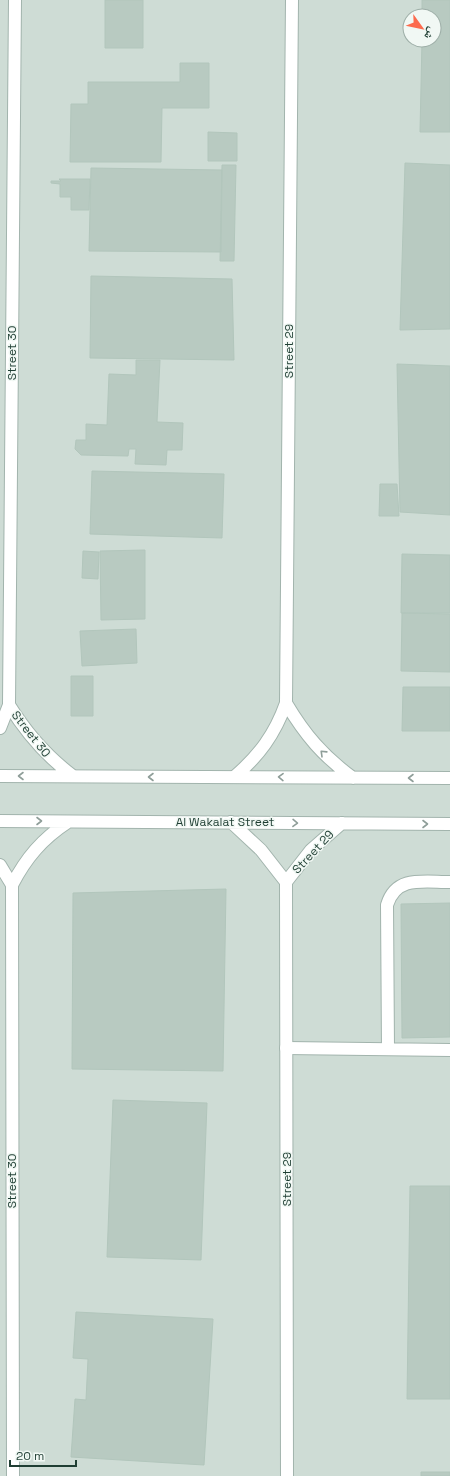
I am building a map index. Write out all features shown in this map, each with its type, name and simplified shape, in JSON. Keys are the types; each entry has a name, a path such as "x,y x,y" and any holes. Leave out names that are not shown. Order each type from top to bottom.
{"street":[{"name":"Street 30","path":"0,728 9,705 14,0"},
{"name":"Street 29","path":"234,777 252,762 267,744 278,724 286,703 292,0"},
{"path":"286,703 299,725 314,745 332,763 353,778"},
{"name":"Street 30","path":"9,705 36,745 53,762 73,776"},
{"path":"0,776 450,778"},
{"name":"Al Wakalat Street","path":"0,821 450,824"},
{"name":"Street 30","path":"13,1476 12,885 22,866 34,849 50,834 68,822"},
{"name":"Street 29","path":"230,822 261,850 286,882 287,1476"},
{"name":"Street 29","path":"286,882 311,850 342,823"},
{"path":"0,865 12,885"},
{"path":"388,1049 387,905 389,898 394,891 408,882 450,882"},
{"path":"286,1048 450,1050"}],"shaded area":[{"path":"0,0 450,0 450,1476 0,1476"}],"building":[{"path":"105,0 143,0 143,48 105,48"},
{"path":"422,0 450,0 450,132 420,132 422,48 442,48 442,8 422,8"},
{"path":"180,63 209,63 209,108 162,108 161,162 70,162 71,104 88,104 88,82 180,82"},
{"path":"208,132 237,133 237,161 208,161"},
{"path":"405,163 450,165 450,329 400,330"},
{"path":"222,165 236,165 234,261 220,261"},
{"path":"91,168 222,170 221,252 89,251"},
{"path":"59,179 90,179 89,210 71,210 71,197 60,197 60,184 51,183 51,181 61,181"},
{"path":"91,276 232,279 234,360 90,358"},
{"path":"136,360 160,360 157,422 183,423 182,450 167,450 166,465 135,464 136,449 129,449 128,456 81,455 75,449 76,440 86,440 86,424 107,425 109,374 136,375"},
{"path":"397,364 450,366 450,515 400,512"},
{"path":"92,471 224,474 222,538 90,534"},
{"path":"380,484 397,484 399,516 379,516"},
{"path":"145,550 145,619 101,620 100,551"},
{"path":"83,551 99,552 98,579 82,578"},
{"path":"402,554 450,555 450,613 401,613"},
{"path":"402,613 450,614 450,672 401,671"},
{"path":"136,629 137,663 82,666 80,631"},
{"path":"71,676 93,676 93,716 71,716"},
{"path":"403,687 450,687 450,731 402,731"},
{"path":"226,889 223,1071 72,1069 73,893"},
{"path":"450,903 450,1037 402,1038 401,904"},
{"path":"113,1100 207,1103 201,1260 107,1257"},
{"path":"410,1186 450,1186 450,1399 407,1399"},
{"path":"76,1312 213,1319 204,1465 71,1457 75,1399 86,1400 88,1359 73,1358"},
{"path":"421,1472 450,1472 450,1476 421,1476"}]}
